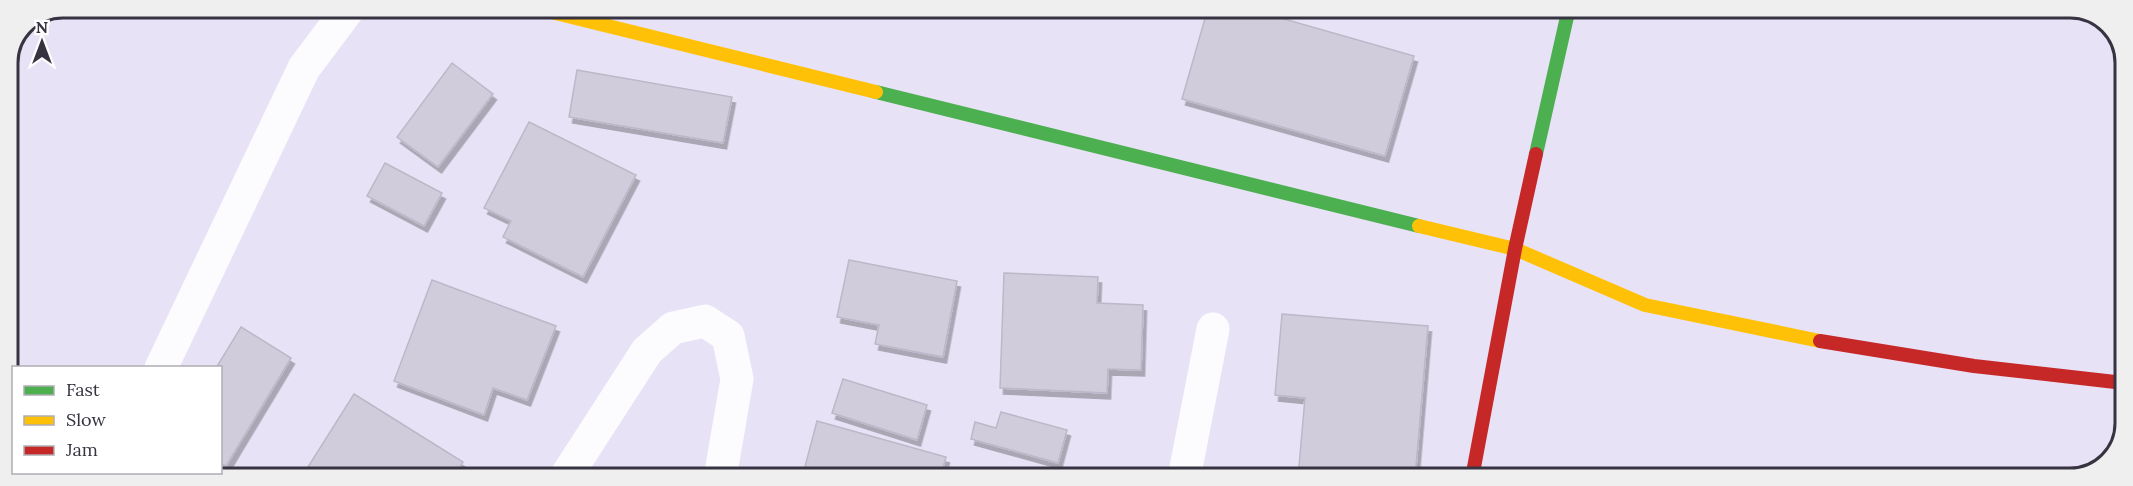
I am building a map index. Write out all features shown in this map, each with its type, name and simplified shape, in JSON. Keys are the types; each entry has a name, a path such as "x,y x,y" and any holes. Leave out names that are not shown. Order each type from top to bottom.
{"street":[{"path":"162,366 304,68 342,18"},
{"path":"576,18 1515,249 1645,305 1794,338 1974,366 2115,382"},
{"path":"1474,468 1515,249 1567,18"},
{"path":"571,468 647,351 674,328 705,321 728,336 737,379 722,468"},
{"path":"1186,468 1213,329"}],"building":[{"path":"1205,18 1281,18 1414,56 1385,156 1182,99"},
{"path":"452,63 493,94 438,167 397,137"},
{"path":"577,70 732,97 723,143 569,117"},
{"path":"529,122 636,175 583,277 503,237 511,221 484,208"},
{"path":"385,163 442,193 424,226 367,196"},
{"path":"849,260 957,281 943,357 875,344 879,325 837,317"},
{"path":"1004,273 1098,277 1097,303 1143,305 1141,370 1108,369 1107,393 1000,388"},
{"path":"432,280 556,326 527,400 493,388 484,415 394,381"},
{"path":"1282,314 1428,326 1416,468 1299,468 1305,398 1275,395"},
{"path":"241,327 291,358 226,466 222,464 222,366 217,366"},
{"path":"843,379 927,405 917,440 832,413"},
{"path":"354,394 463,462 459,468 307,468"},
{"path":"1001,412 1067,430 1058,463 971,439 975,422 996,428"},
{"path":"817,421 946,457 943,468 805,468"}],"traffic: fast":[{"path":"1536,154 1567,18"},
{"path":"876,92 1419,226"}],"traffic: slow":[{"path":"576,18 876,92"},
{"path":"1419,226 1515,249 1645,305 1820,341"}],"traffic: jam":[{"path":"1474,468 1515,249 1536,154"},
{"path":"1820,341 1974,366 2115,382"}]}
